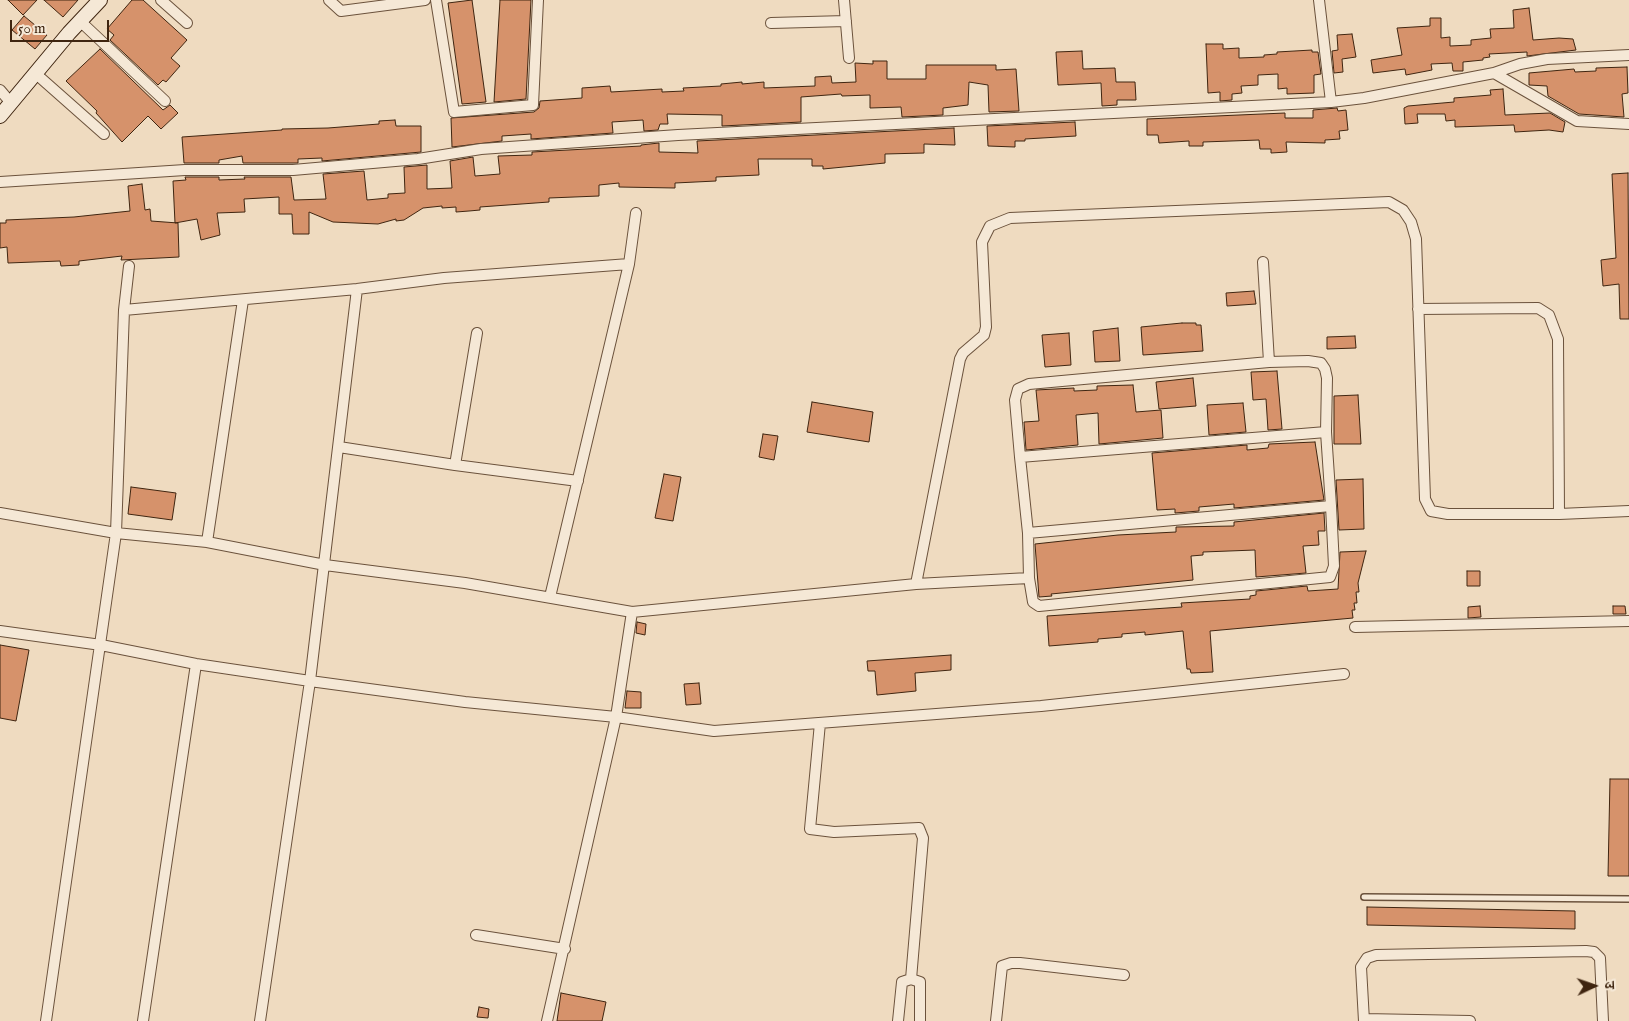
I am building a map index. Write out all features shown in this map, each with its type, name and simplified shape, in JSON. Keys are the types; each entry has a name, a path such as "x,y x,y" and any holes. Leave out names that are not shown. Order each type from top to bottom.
{"street":[{"path":"0,116 35,73 100,0"},
{"path":"161,0 187,24"},
{"path":"329,0 341,11 424,0"},
{"path":"436,0 454,112 533,105 538,0"},
{"path":"844,0 849,58"},
{"path":"1319,0 1331,102"},
{"path":"80,21 165,101"},
{"path":"771,23 846,21"},
{"path":"0,182 185,170 293,170 418,159 481,149 678,135 1331,102 1364,98 1494,73 1520,64 1547,59 1629,55"},
{"path":"35,73 104,134"},
{"path":"1494,73 1577,121 1629,124"},
{"path":"0,90 11,103"},
{"path":"916,584 960,359 963,353 984,335 982,242 990,226 1010,218 1389,202 1403,210 1416,239 1426,499 1431,511 1448,514 1559,514 1629,511"},
{"path":"550,597 629,264 636,213"},
{"path":"1262,262 1269,362"},
{"path":"124,310 358,289 444,278 629,264"},
{"path":"46,1021 116,533 124,310 128,266"},
{"path":"260,1021 326,565 358,289"},
{"path":"207,542 243,300"},
{"path":"1418,309 1538,308 1549,315 1558,339 1559,514"},
{"path":"455,465 477,333"},
{"path":"1308,361 1321,363 1326,369 1328,378 1326,432 1334,566 1330,577 1039,606 1033,602 1029,578 1028,533 1015,400 1018,389 1029,384 1269,362 1308,361"},
{"path":"1020,457 1326,432"},
{"path":"339,448 578,481"},
{"path":"1028,533 1331,506"},
{"path":"0,513 116,533 207,542 326,565 465,583 632,612 916,584 1029,578"},
{"path":"547,1021 565,949 616,717 632,612"},
{"path":"1355,628 1629,621"},
{"path":"0,631 101,645 196,664 310,681 465,702 616,717 714,731 1041,706 1344,674"},
{"path":"143,1021 196,664"},
{"path":"820,723 810,829 818,832 834,832 919,828 923,838 911,979"},
{"path":"476,934 565,949"},
{"path":"1470,1021 1364,1020 1361,967 1367,958 1376,955 1594,952 1600,958 1602,1021"},
{"path":"996,1021 1002,966 1011,962 1124,975"},
{"path":"898,1021 902,982 911,979 920,982 920,1021"}],"lane":[{"path":"1364,897 1629,899"}],"building":[{"path":"8,0 37,0 23,15"},
{"path":"44,0 78,0 63,17"},
{"path":"132,0 143,0 187,40 171,58 180,66 166,82 163,80 158,85 110,40 114,35 107,29"},
{"path":"472,0 486,102 462,104 448,3"},
{"path":"500,0 531,0 526,99 494,102"},
{"path":"1529,8 1533,40 1573,39 1576,50 1527,56 1527,52 1489,54 1490,57 1483,58 1483,60 1463,62 1463,71 1453,71 1452,63 1431,64 1432,70 1406,75 1405,69 1373,73 1371,60 1402,55 1397,28 1430,26 1430,18 1441,18 1441,38 1450,37 1450,46 1471,45 1471,40 1491,38 1490,29 1514,28 1513,10"},
{"path":"24,16 47,35 35,49 12,30"},
{"path":"1352,34 1356,57 1342,59 1343,72 1334,73 1332,51 1338,50 1337,35"},
{"path":"1206,44 1223,44 1223,49 1239,48 1239,58 1264,57 1264,55 1277,54 1277,52 1312,50 1312,52 1318,52 1321,74 1314,75 1314,93 1287,94 1287,88 1278,89 1278,74 1258,75 1258,85 1241,86 1242,93 1232,94 1232,100 1220,101 1220,92 1208,93"},
{"path":"100,49 163,110 170,105 178,113 161,129 148,116 122,142 96,113 97,111 66,81"},
{"path":"1082,51 1083,69 1115,68 1116,82 1135,82 1136,100 1117,100 1117,105 1102,106 1101,83 1058,85 1056,52"},
{"path":"873,61 887,61 887,79 926,79 926,65 996,65 996,70 1016,69 1019,111 989,112 988,85 969,82 968,105 943,108 943,115 902,117 901,107 870,108 870,95 842,96 841,94 801,97 801,122 722,126 722,115 667,114 668,124 660,124 658,130 644,131 643,120 612,122 613,133 531,139 531,134 502,136 502,141 452,147 451,118 534,112 539,108 540,101 582,98 582,88 610,86 611,92 662,89 662,92 684,91 683,88 721,86 721,84 742,82 742,84 764,82 764,88 815,86 815,77 831,76 832,83 856,82 855,63 873,64"},
{"path":"1627,67 1628,93 1622,94 1624,117 1579,114 1548,96 1547,86 1529,85 1529,73 1574,69 1575,72 1596,71 1596,68"},
{"path":"1503,89 1505,115 1550,113 1565,122 1563,132 1549,130 1515,132 1514,125 1455,127 1455,120 1446,121 1445,114 1417,114 1418,123 1405,124 1404,108 1408,106 1454,102 1454,98 1491,95 1490,90"},
{"path":"1337,108 1338,111 1346,110 1348,130 1339,131 1340,139 1325,140 1325,143 1286,142 1287,152 1271,153 1271,149 1260,149 1259,140 1203,142 1203,146 1189,146 1189,141 1159,143 1158,135 1147,135 1147,119 1285,113 1285,118 1313,118 1313,110"},
{"path":"395,120 396,126 421,126 421,152 322,161 322,158 298,159 298,163 243,163 242,156 219,160 219,163 184,163 182,137 379,124 379,121"},
{"path":"1075,122 1076,136 1025,139 1025,141 1015,141 1015,147 988,146 987,126"},
{"path":"954,128 955,145 924,144 924,153 885,154 885,163 823,169 823,166 812,166 812,159 758,159 759,175 716,177 716,181 675,183 675,188 619,187 619,183 599,185 599,196 549,198 549,202 480,207 480,210 456,212 456,207 423,208 404,220 396,221 396,219 378,224 333,222 309,212 309,234 293,234 292,214 279,214 279,197 244,199 245,212 217,213 220,235 201,240 197,219 175,223 173,181 186,180 185,177 219,177 219,180 245,179 244,177 291,177 294,200 326,199 323,174 364,171 367,200 388,198 388,194 405,193 404,167 427,165 427,189 452,188 450,161 473,157 475,176 500,174 498,156 532,155 532,152 641,146 659,143 659,152 698,153 697,141"},
{"path":"1628,173 1629,319 1620,319 1619,284 1603,286 1601,260 1616,258 1612,174"},
{"path":"142,184 145,210 150,209 151,221 178,223 179,257 121,260 122,256 79,261 79,265 61,266 60,261 8,263 7,247 0,248 0,223 6,223 6,220 74,217 130,211 128,186"},
{"path":"1254,291 1256,304 1227,306 1226,293"},
{"path":"1182,323 1201,325 1203,351 1143,355 1141,327"},
{"path":"1118,328 1120,361 1095,362 1093,331"},
{"path":"1069,333 1071,365 1045,367 1042,335"},
{"path":"1355,336 1356,348 1327,349 1327,337"},
{"path":"1277,371 1282,429 1268,430 1266,399 1253,400 1251,372"},
{"path":"1193,378 1196,406 1159,409 1156,382"},
{"path":"1133,385 1136,412 1161,410 1163,438 1099,444 1098,413 1076,415 1078,445 1026,450 1024,422 1039,421 1036,390 1074,388 1074,391 1097,390 1097,386"},
{"path":"1358,395 1361,444 1334,444 1334,396"},
{"path":"812,402 873,412 869,442 807,432"},
{"path":"1243,403 1246,432 1209,435 1207,405"},
{"path":"763,434 778,436 774,460 759,457"},
{"path":"1315,442 1324,500 1234,508 1234,504 1199,507 1199,511 1175,513 1175,509 1157,510 1152,453 1247,445 1247,450 1268,448 1269,444"},
{"path":"664,474 681,477 673,521 655,518"},
{"path":"1363,479 1364,529 1339,530 1336,480"},
{"path":"131,487 176,493 172,520 128,514"},
{"path":"1324,513 1325,531 1318,531 1319,545 1303,546 1306,573 1256,577 1255,550 1203,552 1203,555 1191,556 1193,580 1051,594 1052,596 1039,597 1035,544 1118,535 1176,532 1176,527 1234,526 1234,522"},
{"path":"1366,551 1358,583 1359,592 1356,592 1357,603 1354,603 1355,610 1352,610 1353,618 1210,631 1213,672 1191,673 1190,669 1187,669 1183,631 1145,635 1145,632 1122,634 1122,637 1098,639 1098,642 1049,646 1047,616 1182,607 1181,603 1250,599 1250,596 1256,595 1256,591 1307,586 1308,591 1338,589 1340,552"},
{"path":"1467,571 1480,571 1480,586 1467,586"},
{"path":"1480,606 1481,617 1468,618 1468,607"},
{"path":"1613,606 1625,606 1626,614 1613,614"},
{"path":"637,622 646,624 645,635 636,633"},
{"path":"0,645 29,650 16,721 0,718"},
{"path":"951,655 951,670 915,673 916,691 877,695 875,671 868,671 867,661"},
{"path":"699,683 701,704 686,705 684,684"},
{"path":"627,691 641,692 641,708 625,708"},
{"path":"1610,779 1629,779 1629,876 1608,876"},
{"path":"1367,907 1575,911 1575,929 1367,925"},
{"path":"561,993 606,1002 602,1021 557,1021"},
{"path":"479,1007 489,1009 488,1018 477,1017"}]}
